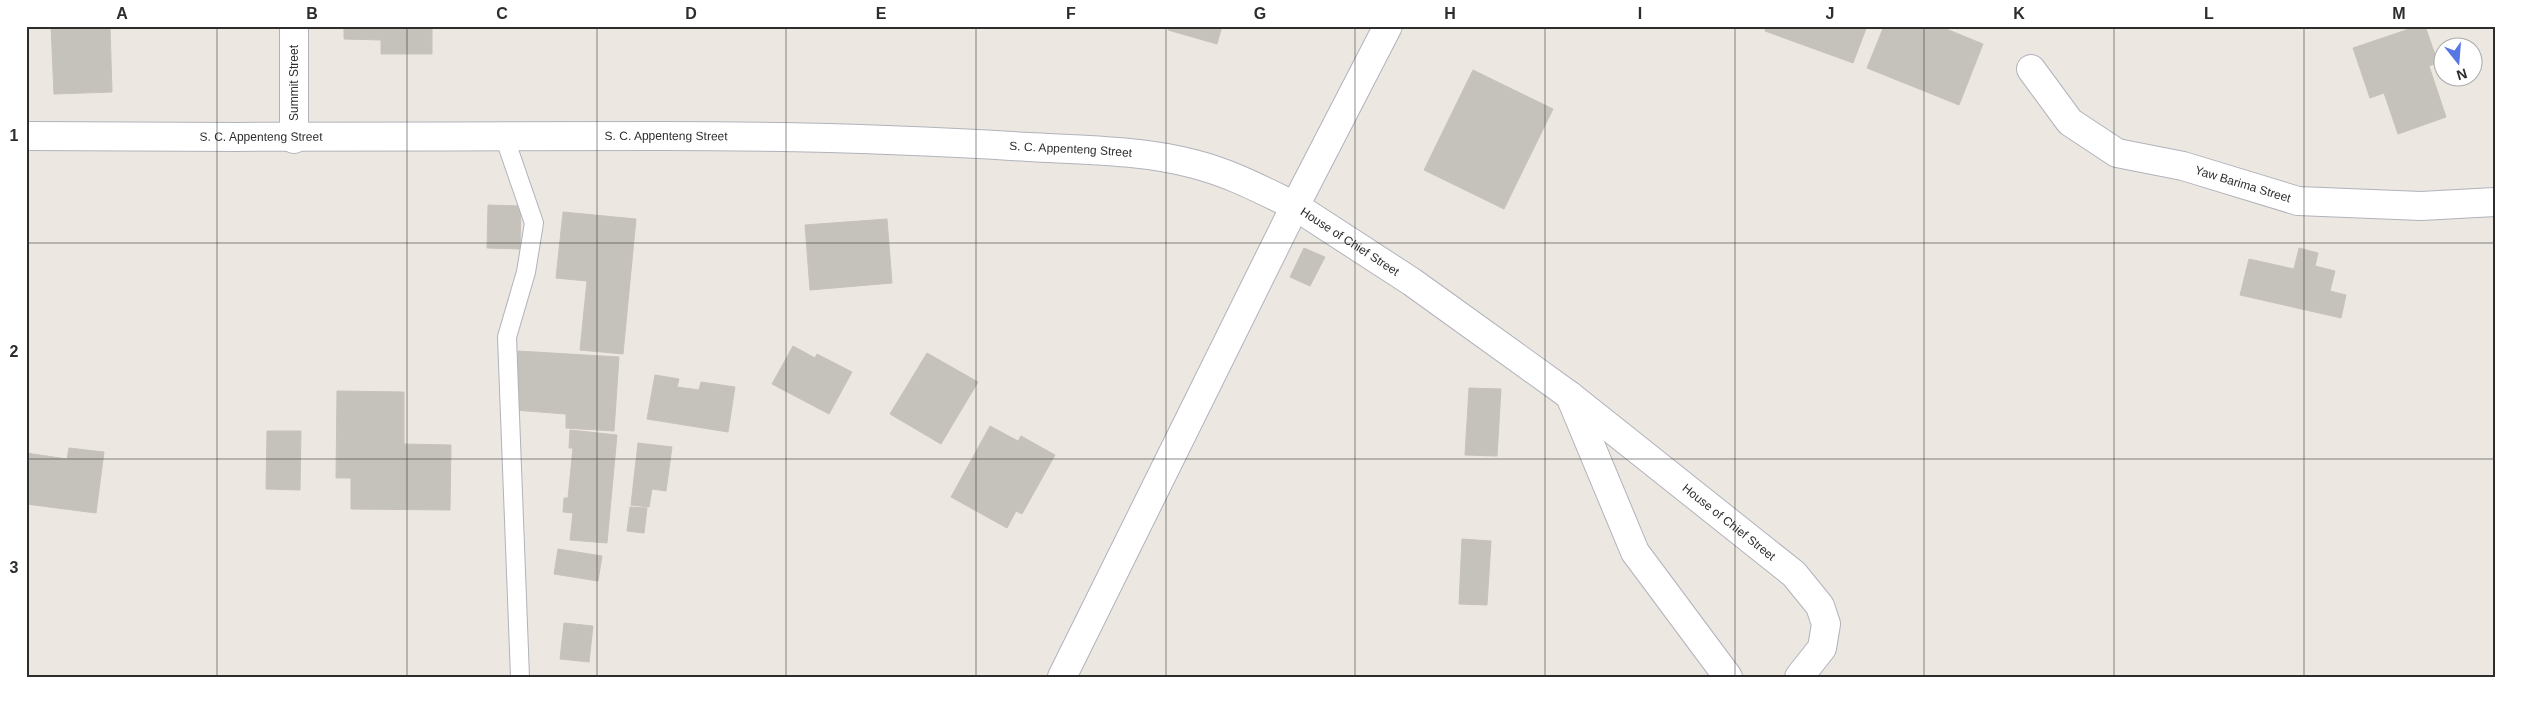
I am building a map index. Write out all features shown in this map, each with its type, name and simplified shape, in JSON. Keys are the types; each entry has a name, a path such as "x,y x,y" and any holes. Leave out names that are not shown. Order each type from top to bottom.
{"street":[{"name":"Summit Street","path":"294,26 294,139"},
{"name":"House of Chief Street","path":"1388,26 1295,206 1412,282 1569,395 1794,574 1820,606 1826,624 1822,648 1799,677"},
{"name":"Yaw Barima Street","path":"2030,69 2070,122 2117,153 2183,166 2298,201 2420,206 2495,202"},
{"name":"S. C. Appenteng Street","path":"26,136 294,139 504,136 848,137 1146,154 1194,164 1237,178 1295,206"},
{"path":"1062,677 1295,206"},
{"path":"1569,395 1635,552 1728,677"}],"lane":[{"path":"504,136 534,223 526,272 507,337 520,677"}],"building":[{"path":"51,26 110,26 112,92 54,94"},
{"path":"344,26 432,26 432,54 381,54 381,40 344,39"},
{"path":"1169,26 1222,26 1217,44 1168,30"},
{"path":"1766,26 1867,26 1853,63 1765,31"},
{"path":"1884,26 1939,26 1983,44 1959,105 1867,68"},
{"path":"2418,26 2425,26 2434,52 2434,64 2429,66 2434,81 2434,88 2436,88 2446,117 2398,134 2384,93 2370,98 2353,48"},
{"path":"1473,70 1553,109 1504,209 1424,170"},
{"path":"488,205 521,206 520,249 487,248"},
{"path":"563,212 636,219 623,354 580,350 587,281 556,278"},
{"path":"887,219 892,283 810,290 805,225"},
{"path":"1304,248 1325,257 1310,286 1290,277"},
{"path":"2299,248 2318,253 2315,266 2335,271 2330,291 2346,295 2341,318 2240,295 2249,259 2294,269"},
{"path":"793,346 815,358 817,354 852,372 829,414 772,384"},
{"path":"518,351 619,357 614,431 566,428 566,414 514,410"},
{"path":"927,353 978,382 941,444 890,414"},
{"path":"655,375 679,379 677,387 699,390 701,382 735,387 728,432 647,419"},
{"path":"1469,388 1501,389 1497,456 1465,455"},
{"path":"337,391 404,392 404,444 451,445 450,510 351,509 351,478 336,478"},
{"path":"990,426 1018,441 1021,436 1055,455 1022,514 1016,511 1007,528 951,497"},
{"path":"570,430 617,435 607,543 570,540 573,513 563,512 564,498 568,498 573,448 569,448"},
{"path":"267,431 301,431 300,490 266,489"},
{"path":"638,443 672,447 666,491 652,489 649,507 631,505"},
{"path":"69,448 104,452 96,513 26,504 26,453 67,459"},
{"path":"630,507 647,508 644,533 627,531"},
{"path":"1462,539 1491,541 1487,605 1459,604"},
{"path":"558,549 602,556 598,581 554,574"},
{"path":"564,623 593,626 589,662 560,659"}]}
